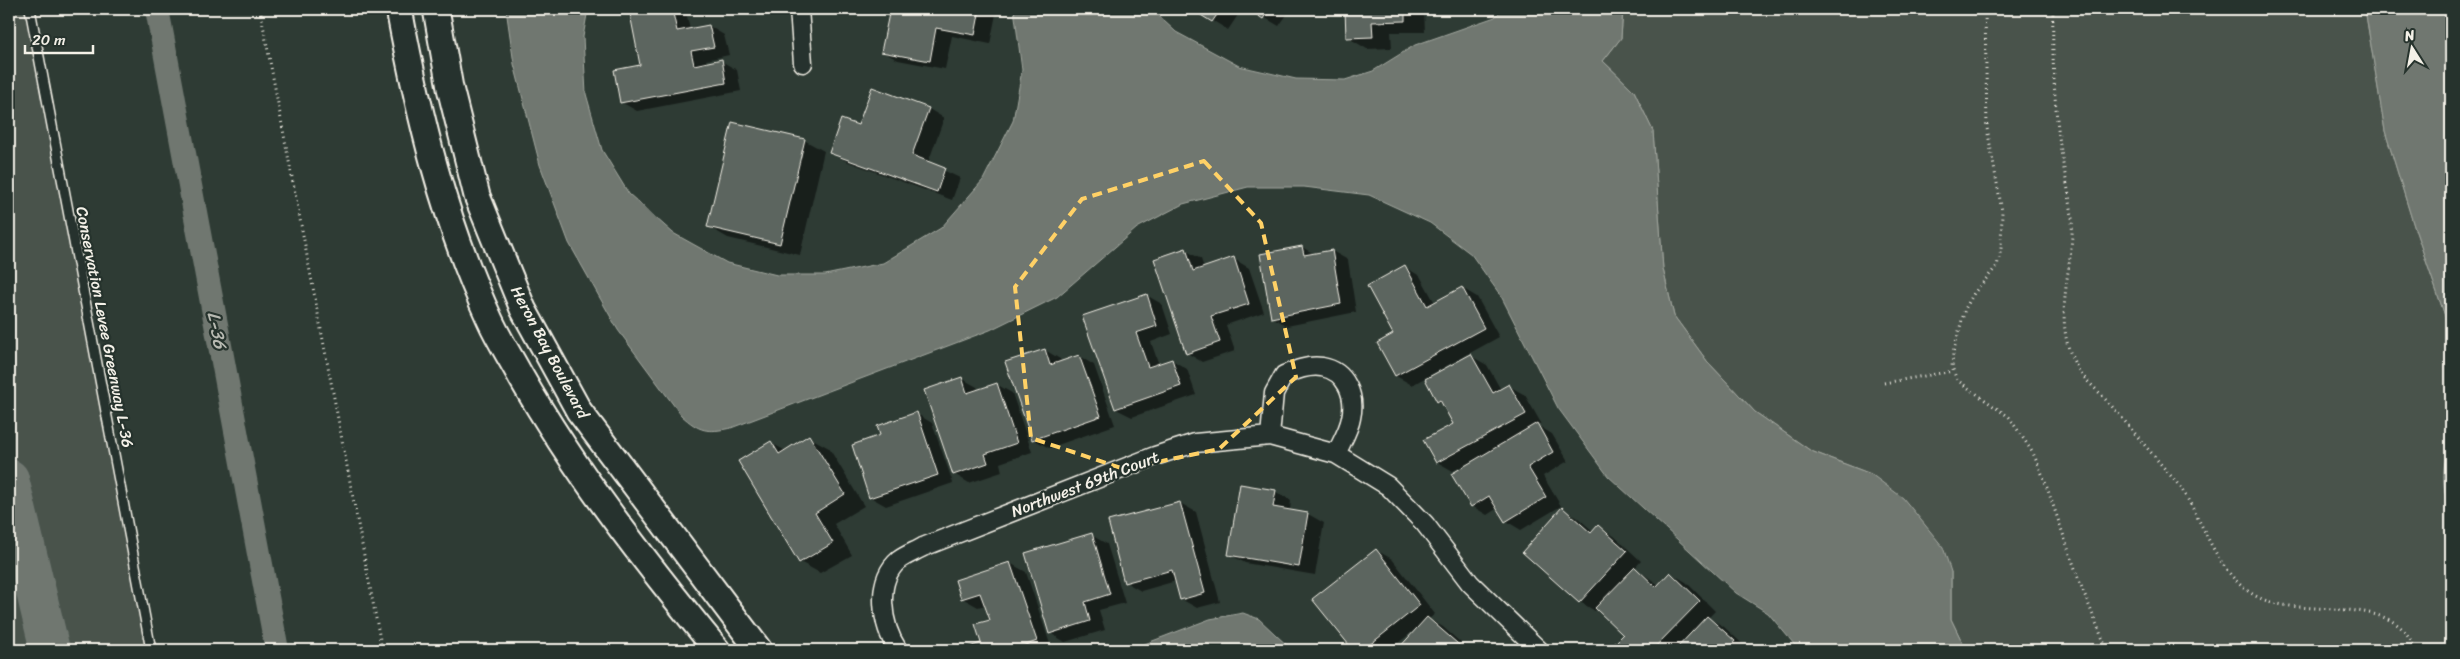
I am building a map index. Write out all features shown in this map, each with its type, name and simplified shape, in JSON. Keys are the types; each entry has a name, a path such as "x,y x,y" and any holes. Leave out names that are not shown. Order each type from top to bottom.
{"street":[{"path":"399,9 414,91 444,204 490,321 552,431 628,540 717,650"},
{"name":"Heron Bay Boulevard","path":"436,9 450,88 477,196 523,309 579,411 759,650"},
{"path":"799,9 804,63"},
{"path":"1270,436 1274,393 1284,375 1303,368 1323,367 1343,378 1352,396 1351,418 1336,454 1388,486 1425,524 1470,583 1540,650"},
{"name":"Northwest 69th Court","path":"898,650 882,608 886,581 898,561 923,547 1155,456 1195,443 1270,436 1336,454"}],"lane":[{"name":"Conservation Levee Greenway L-36","path":"30,9 151,650"}],"path":[{"path":"260,9 382,650"},
{"path":"1985,9 1987,128 2002,211 2001,249 1997,266 1974,293 1965,309 1953,353 1953,371 1957,380 2009,416 2033,453 2043,476 2080,583 2107,650"},
{"path":"2053,9 2056,108 2072,218 2072,241 2065,281 2064,320 2072,356 2078,370 2119,414 2183,491 2224,565 2237,582 2254,595 2271,602 2316,609 2371,612 2385,617 2408,636 2415,650"},
{"path":"1884,383 1953,371"}],"highlighted area":[{"path":"1204,161 1261,223 1296,377 1219,449 1124,469 1031,438 1015,287 1082,199"}],"shaded area":[{"path":"9,9 30,9 151,650 9,650"},
{"path":"506,9 588,9 583,37 586,94 602,150 629,194 673,233 727,263 777,275 825,275 883,263 941,228 983,180 1013,121 1022,70 1014,9 1151,9 1176,32 1239,66 1296,79 1345,80 1373,71 1415,45 1495,17 1503,9 1623,9 1621,38 1603,61 1634,91 1653,131 1663,269 1674,316 1707,361 1755,412 1811,451 1871,474 1903,498 1943,547 1951,572 1951,619 1966,650 1799,650 1768,613 1736,593 1608,476 1558,408 1501,296 1471,254 1430,223 1369,195 1304,187 1248,187 1183,204 1137,228 1057,297 990,330 731,428 710,431 699,428 681,415 618,330 569,243 540,165 514,64"},
{"path":"1623,9 2365,9 2385,131 2414,226 2451,333 2451,441 2446,460 2445,479 2451,518 2451,650 1966,650 1951,619 1951,572 1871,474 1811,451 1755,412 1707,361 1674,316 1663,269 1653,131 1634,91 1603,61 1621,38"},
{"path":"2365,9 2451,9 2451,333 2414,226 2385,131"},
{"path":"2451,441 2451,518 2446,499 2444,470"},
{"path":"1243,613 1259,619 1292,650 1129,650 1210,619"}],"building":[{"path":"656,9 672,9 677,31 709,25 714,47 691,51 694,65 722,59 726,83 620,103 614,70 640,65 630,14"},
{"path":"890,9 980,9 975,35 936,28 930,61 881,52"},
{"path":"1191,9 1221,9 1212,22"},
{"path":"1248,9 1269,9 1263,19"},
{"path":"1345,9 1405,9 1405,21 1372,22 1373,37 1346,38"},
{"path":"872,87 929,108 912,155 945,168 937,192 829,153 841,119 858,125"},
{"path":"732,122 805,139 780,244 707,227"},
{"path":"1302,246 1304,255 1332,250 1341,304 1271,318 1260,254"},
{"path":"1186,248 1193,271 1234,257 1249,304 1211,316 1220,342 1186,354 1154,259"},
{"path":"1405,265 1427,306 1462,287 1484,328 1395,376 1377,343 1393,334 1367,286"},
{"path":"1147,294 1157,326 1136,333 1148,367 1172,359 1181,386 1115,409 1082,316"},
{"path":"1045,349 1050,365 1079,355 1101,416 1032,440 1005,362"},
{"path":"1471,354 1493,393 1509,384 1526,414 1436,463 1423,440 1453,424 1440,400 1437,402 1425,379"},
{"path":"962,377 967,393 997,383 1017,443 985,454 988,463 953,475 924,390"},
{"path":"917,412 938,475 869,498 852,445 880,435 877,426"},
{"path":"1537,423 1553,452 1528,467 1546,497 1505,522 1489,496 1471,507 1451,474"},
{"path":"809,435 845,494 815,513 833,543 799,563 738,461 771,441 779,454"},
{"path":"1240,484 1276,490 1273,507 1308,513 1299,567 1228,555"},
{"path":"1180,502 1205,593 1180,600 1172,570 1124,583 1108,521"},
{"path":"1562,507 1591,533 1598,525 1627,551 1579,603 1522,552"},
{"path":"1092,533 1110,594 1085,602 1090,621 1049,634 1025,553"},
{"path":"1376,549 1420,605 1363,650 1353,650 1312,599"},
{"path":"1010,562 1037,641 1013,650 966,650 966,648 981,643 975,624 990,620 980,593 961,599 955,580"},
{"path":"1635,567 1656,587 1670,572 1700,601 1652,650 1616,650 1612,646 1623,635 1595,608"},
{"path":"1707,616 1735,641 1729,648 1732,650 1675,650"},
{"path":"1427,617 1465,650 1397,650"}],"waterway":[{"name":"L-36","path":"157,9 277,650"},
{"path":"9,479 50,650"}]}
